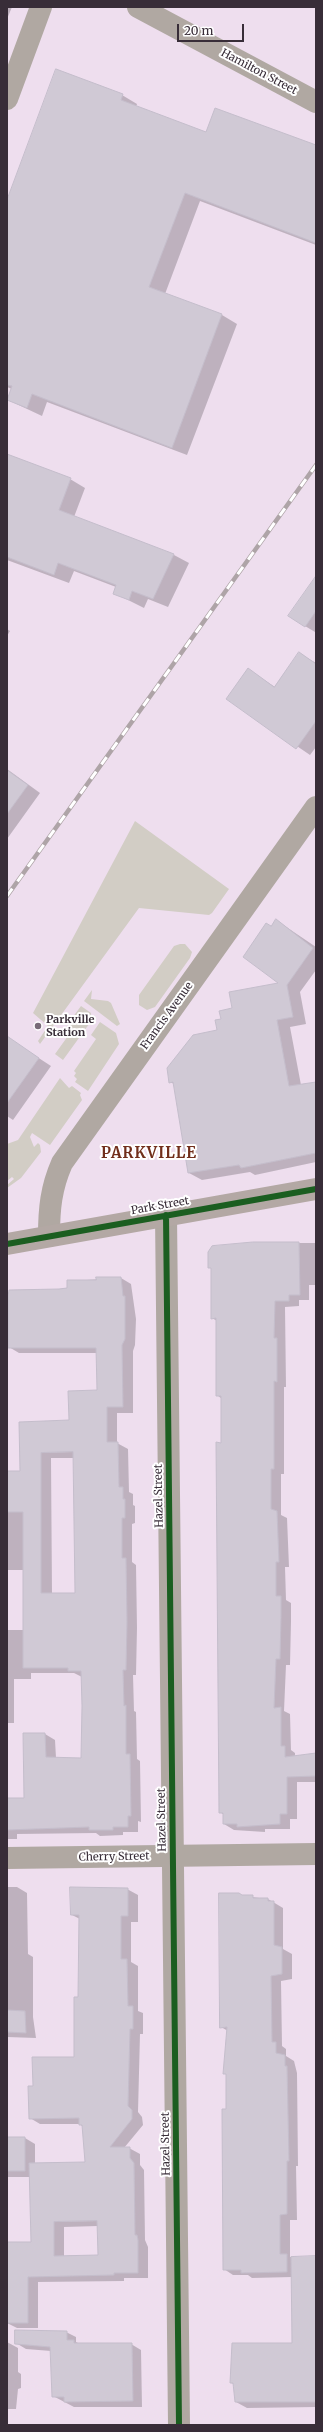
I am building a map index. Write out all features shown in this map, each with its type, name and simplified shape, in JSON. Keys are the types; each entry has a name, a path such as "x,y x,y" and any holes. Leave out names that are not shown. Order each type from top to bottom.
{"main road":[{"name":"Park Street","path":"7,1244 316,1189"}],"street":[{"path":"7,99 41,7"},
{"name":"Hamilton Street","path":"138,7 316,102"},
{"name":"Francis Avenue","path":"49,1236 49,1211 52,1186 62,1163 316,807"},
{"name":"Hazel Street","path":"166,1215 179,2425"},
{"name":"Cherry Street","path":"7,1858 316,1854"}],"shaded area":[{"path":"135,821 229,889 209,915 139,908 40,1044 38,1041 48,1026 33,1013"},
{"path":"185,944 192,952 190,958 155,1007 147,1010 139,1005 139,995 174,946"},
{"path":"92,990 91,999 108,1001 111,1003 120,1024 117,1026 84,1001"},
{"path":"81,1006 91,1013 90,1019 92,1020 63,1060 55,1054 73,1029 67,1025"},
{"path":"100,1022 116,1033 119,1044 88,1091 75,1082 77,1079 74,1076 76,1073 74,1071 96,1039 91,1035"},
{"path":"60,1078 69,1088 72,1086 81,1093 80,1095 82,1100 50,1145 32,1133 30,1137 34,1147 38,1143 40,1145 41,1152 21,1178 7,1188 7,1185 14,1179 12,1177 7,1181 7,1144 18,1140"}],"building":[{"path":"56,69 123,94 121,100 206,132 215,108 316,145 316,243 185,193 149,287 222,314 172,448 32,394 27,408 7,400 12,386 7,385 7,200"},
{"path":"7,454 71,478 59,510 174,554 153,599 132,591 129,600 113,594 116,585 58,563 54,575 7,557"},
{"path":"316,576 316,611 305,627 288,616"},
{"path":"299,652 316,664 316,721 296,749 226,699 248,668 274,687"},
{"path":"7,770 28,785 7,814"},
{"path":"276,919 313,948 287,985 293,1017 277,1020 289,1086 316,1082 316,1153 241,1168 239,1165 188,1173 173,1082 169,1083 167,1068 193,1035 217,1030 215,1020 221,1019 219,1011 232,1008 229,992 278,983 243,957 266,923 271,926"},
{"path":"7,1036 39,1058 7,1103"},
{"path":"253,1242 299,1242 300,1295 289,1295 289,1301 275,1301 274,1338 277,1338 277,1382 274,1381 274,1469 271,1469 271,1509 277,1511 279,1562 276,1562 276,1596 281,1596 281,1616 280,1659 276,1659 274,1708 281,1707 281,1746 285,1746 285,1757 316,1753 316,1776 287,1777 287,1814 280,1814 280,1824 237,1827 237,1824 223,1824 223,1813 219,1813 216,1442 221,1443 221,1396 216,1396 216,1318 211,1319 211,1268 208,1268 208,1252 212,1246"},
{"path":"96,1277 121,1277 123,1296 125,1296 125,1339 122,1345 123,1407 107,1407 107,1442 118,1442 119,1487 123,1487 123,1499 125,1499 125,1518 122,1518 122,1558 126,1558 127,1622 126,1670 123,1670 124,1706 126,1705 126,1754 130,1754 131,1816 128,1816 128,1827 113,1827 113,1830 89,1830 89,1827 7,1830 7,1798 24,1798 23,1733 45,1733 46,1757 81,1758 82,1706 81,1671 68,1671 68,1668 23,1668 23,1512 7,1512 7,1471 20,1471 19,1422 69,1420 68,1391 97,1390 96,1348 8,1348 8,1296 9,1290 59,1289 67,1288 67,1280 96,1280","holes":["73,1452 75,1593 41,1593 41,1453"]},
{"path":"70,1887 128,1888 128,1916 121,1916 121,1959 127,1959 128,2006 133,2006 133,2029 130,2029 128,2106 132,2110 132,2119 110,2147 130,2147 130,2158 134,2163 135,2235 137,2235 138,2240 138,2273 28,2277 28,2323 7,2323 7,2242 31,2242 29,2163 85,2162 82,2125 79,2125 79,2118 29,2119 28,2086 33,2086 32,2057 74,2057 74,1997 78,1997 79,1915 71,1915","holes":["97,2221 98,2255 54,2256 54,2222"]},
{"path":"219,1893 253,1895 253,1898 268,1898 268,1901 274,1901 274,1945 282,1947 282,1974 271,1976 272,2042 276,2042 276,2053 285,2055 285,2066 287,2066 289,2161 287,2161 287,2214 280,2215 280,2254 287,2254 287,2272 241,2273 241,2270 223,2270 222,2109 226,2109 226,2074 223,2074 227,2027 220,2028"},
{"path":"7,2010 25,2011 26,2033 7,2032"},
{"path":"7,2137 25,2137 25,2171 7,2171"},
{"path":"316,2256 316,2402 235,2402 233,2383 230,2383 232,2343 292,2343 291,2257"},
{"path":"15,2330 67,2331 67,2340 74,2340 74,2343 132,2343 133,2401 64,2402 64,2397 52,2397 50,2347 15,2344"}],"railway":[{"path":"7,896 316,465"}],"cycle path":[{"path":"7,1244 316,1189"},
{"path":"166,1215 179,2425"}],"place":[{"name":"Parkville Station","path":"38,1026"}],"district":[{"name":"PARKVILLE","path":"149,1154"}]}
